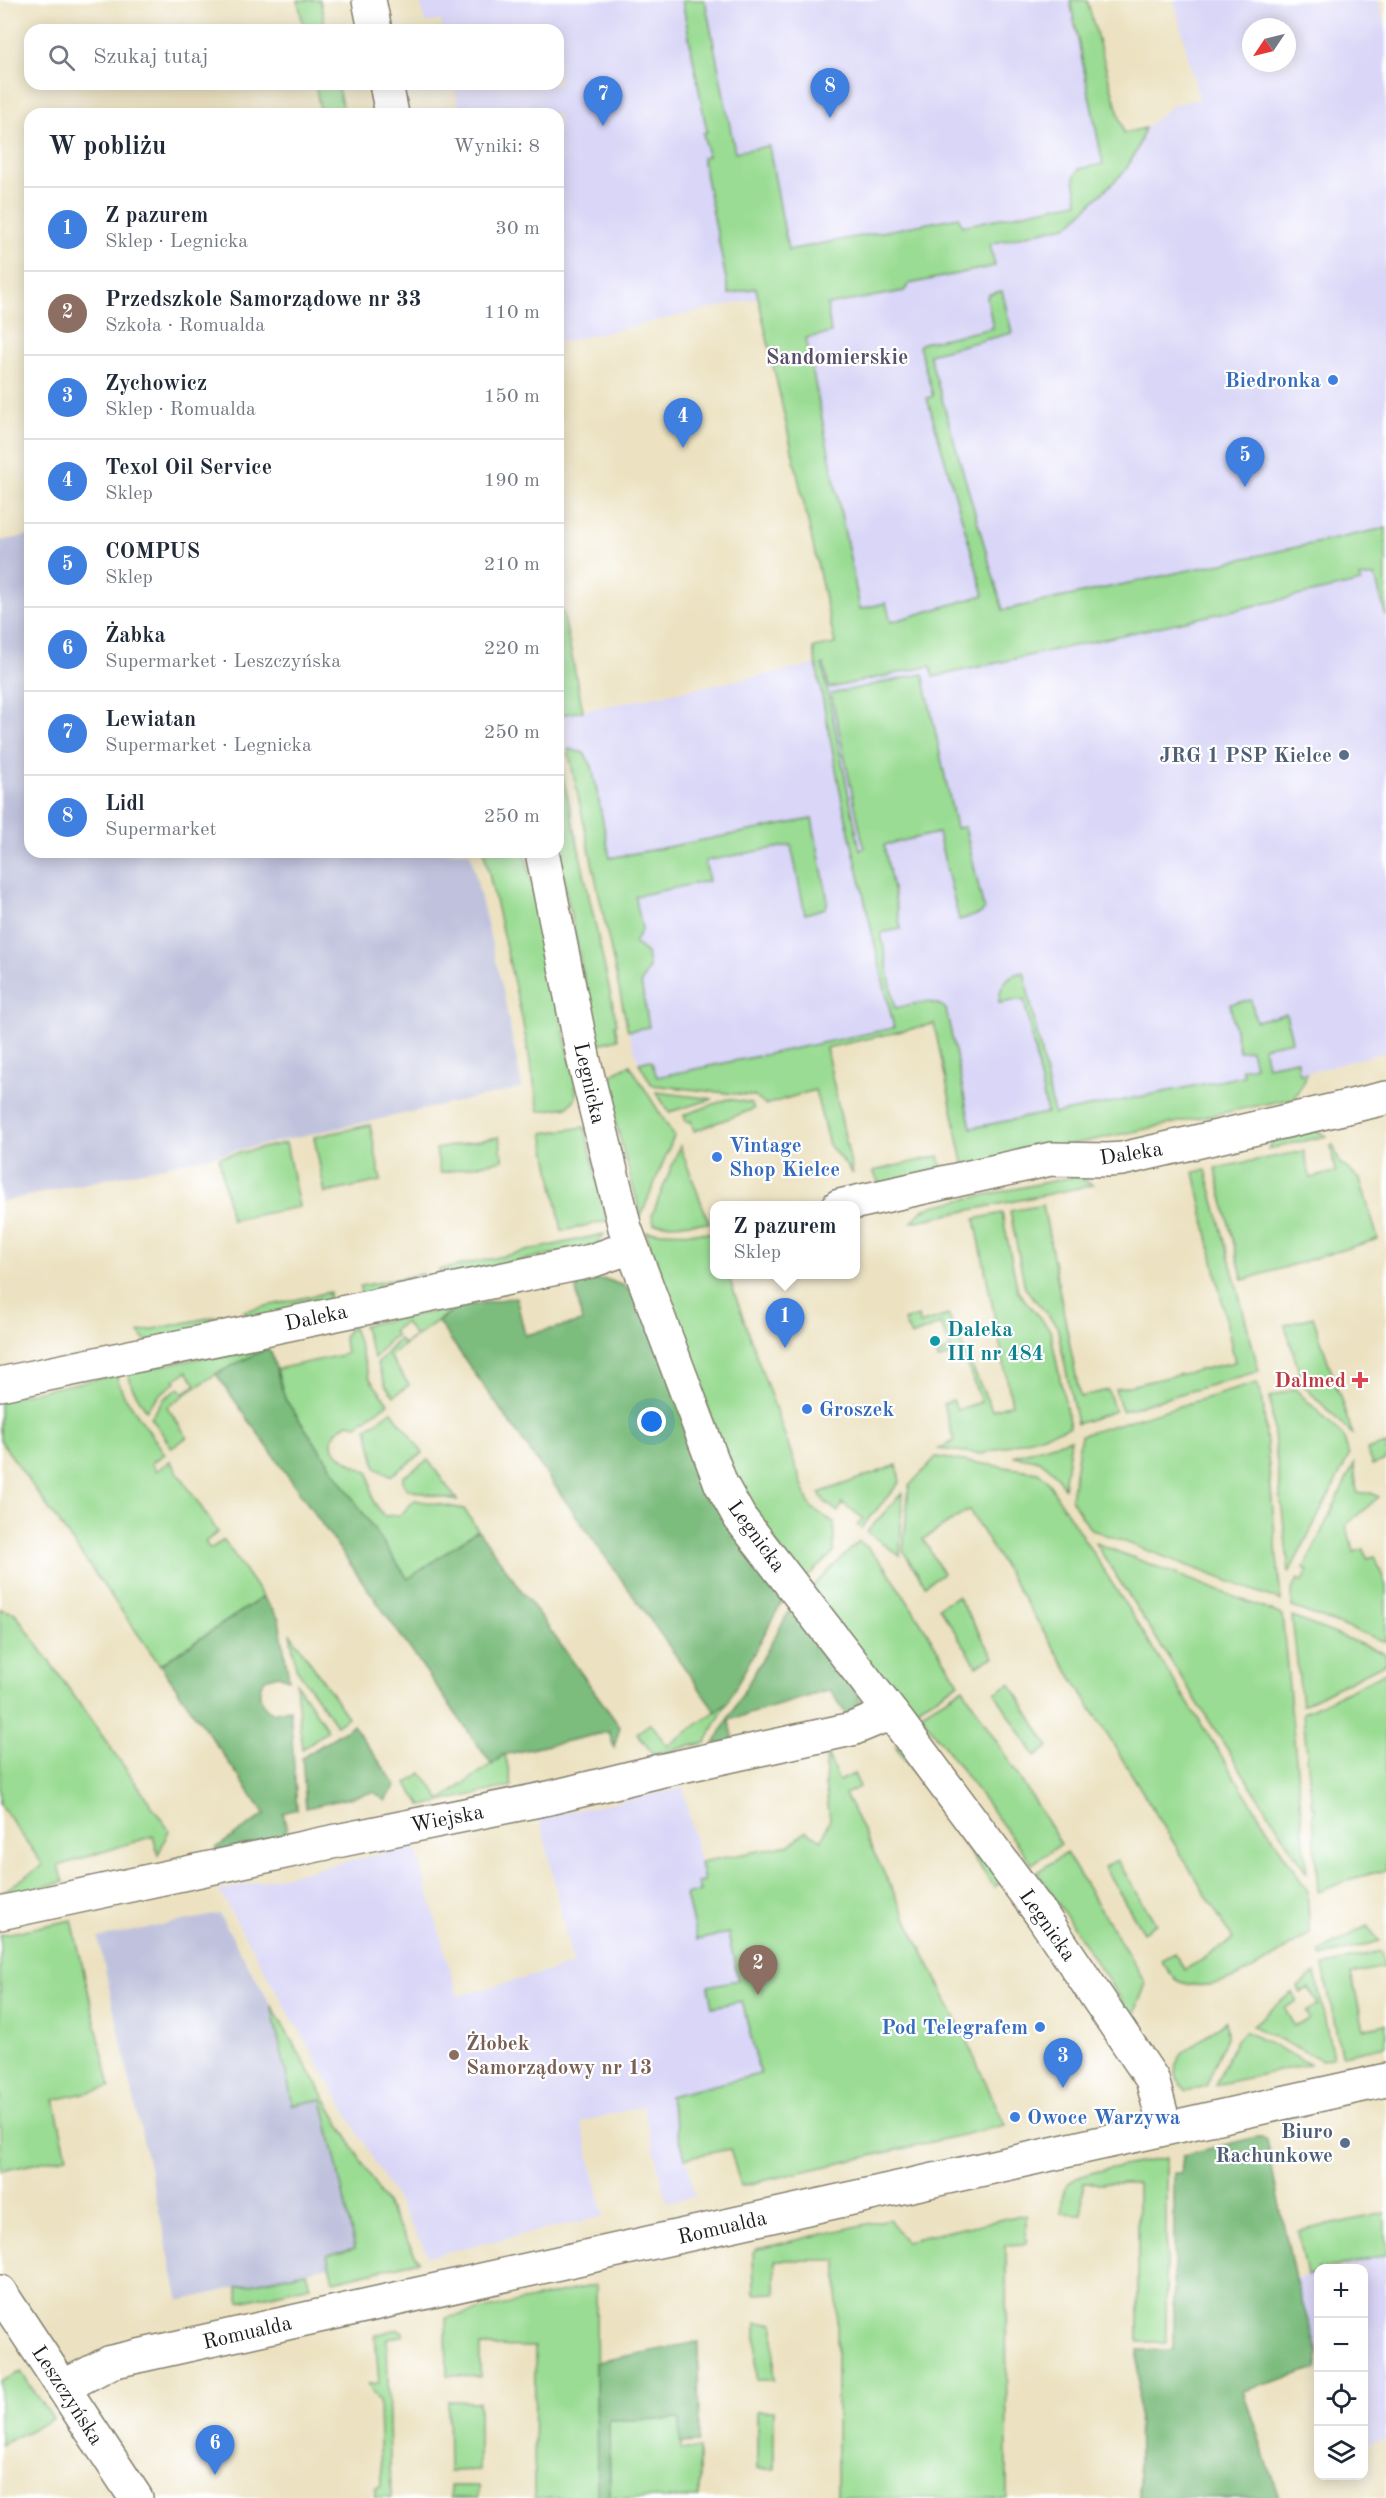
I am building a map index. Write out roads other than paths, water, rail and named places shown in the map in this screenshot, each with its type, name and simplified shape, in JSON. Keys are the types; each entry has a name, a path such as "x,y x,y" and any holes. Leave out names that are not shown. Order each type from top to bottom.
{"street":[{"path":"369,0 374,24"},
{"path":"387,90 391,108"},
{"name":"Legnicka","path":"543,858 584,1062 631,1247 721,1484 740,1518 891,1713 1041,1914 1152,2079 1165,2128"},
{"name":"Daleka","path":"860,1201 1051,1159 1108,1160 1122,1158 1386,1098"},
{"name":"Daleka","path":"0,1384 591,1261 631,1247"},
{"name":"Wiejska","path":"0,1913 549,1798 659,1771 852,1729 891,1713"},
{"name":"Romualda","path":"63,2387 111,2362 1386,2080"},
{"name":"Leszczyńska","path":"0,2292 136,2498"}],"place":[{"name":"Lidl","path":"830,118"},
{"name":"Lewiatan","path":"603,126"},
{"name":"Biedronka","path":"1333,380"},
{"name":"Texol Oil Service","path":"683,448"},
{"name":"COMPUS","path":"1245,487"},
{"name":"JRG 1 PSP Kielce","path":"1344,755"},
{"name":"Vintage Shop Kielce","path":"717,1157"},
{"name":"Daleka III nr 484","path":"935,1341"},
{"name":"Z pazurem","path":"785,1348"},
{"name":"Dalmed","path":"1360,1380"},
{"name":"Groszek","path":"807,1409"},
{"name":"Przedszkole Samorządowe nr 33","path":"758,1995"},
{"name":"Pod Telegrafem","path":"1040,2027"},
{"name":"Żłobek Samorządowy nr 13","path":"454,2055"},
{"name":"Zychowicz","path":"1063,2088"},
{"name":"Owoce Warzywa","path":"1015,2117"},
{"name":"Biuro Rachunkowe","path":"1345,2143"},
{"name":"Żabka","path":"215,2475"}],"district":[{"name":"Sandomierskie","path":"837,356"}]}
